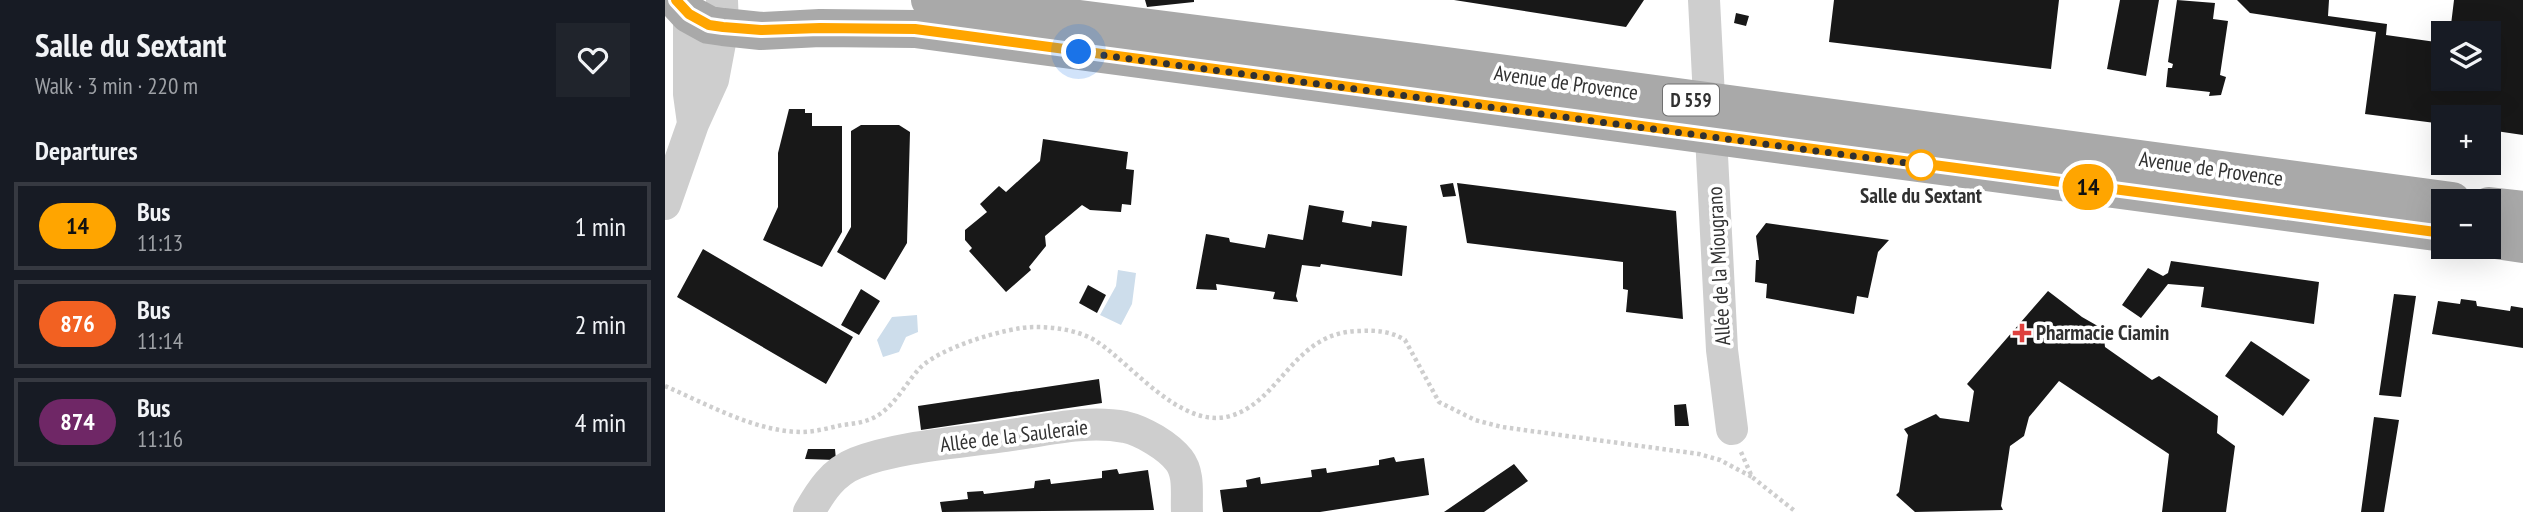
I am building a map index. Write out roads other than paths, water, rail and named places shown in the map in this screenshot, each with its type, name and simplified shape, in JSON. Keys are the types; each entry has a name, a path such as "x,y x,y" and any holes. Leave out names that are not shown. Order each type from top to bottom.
{"main road":[{"name":"Avenue de Provence","path":"930,0 2431,231"},
{"name":"Avenue de Provence","path":"702,10 761,30 915,29 2431,199"},
{"path":"2501,208 2523,211"},
{"path":"2501,241 2523,244"}],"street":[{"name":"Allée de la Miougrano","path":"1704,0 1722,350 1732,429"},
{"path":"702,10 713,80"},
{"path":"693,124 689,94 702,10"},
{"path":"665,204 693,124 713,80 734,50 761,30"},
{"name":"Allée de la Sauleraie","path":"809,512 821,491 835,476 856,463 917,448 1094,424 1128,428 1158,443 1178,458 1186,471 1187,512"}],"water":[{"path":"1118,270 1136,273 1132,304 1121,325 1100,315 1116,286"},
{"path":"917,315 918,332 906,337 899,352 883,357 877,340 892,317"}],"place":[{"name":"Salle du Sextant","path":"1921,165"},
{"name":"Pharmacie Ciamin","path":"2022,333"}]}
